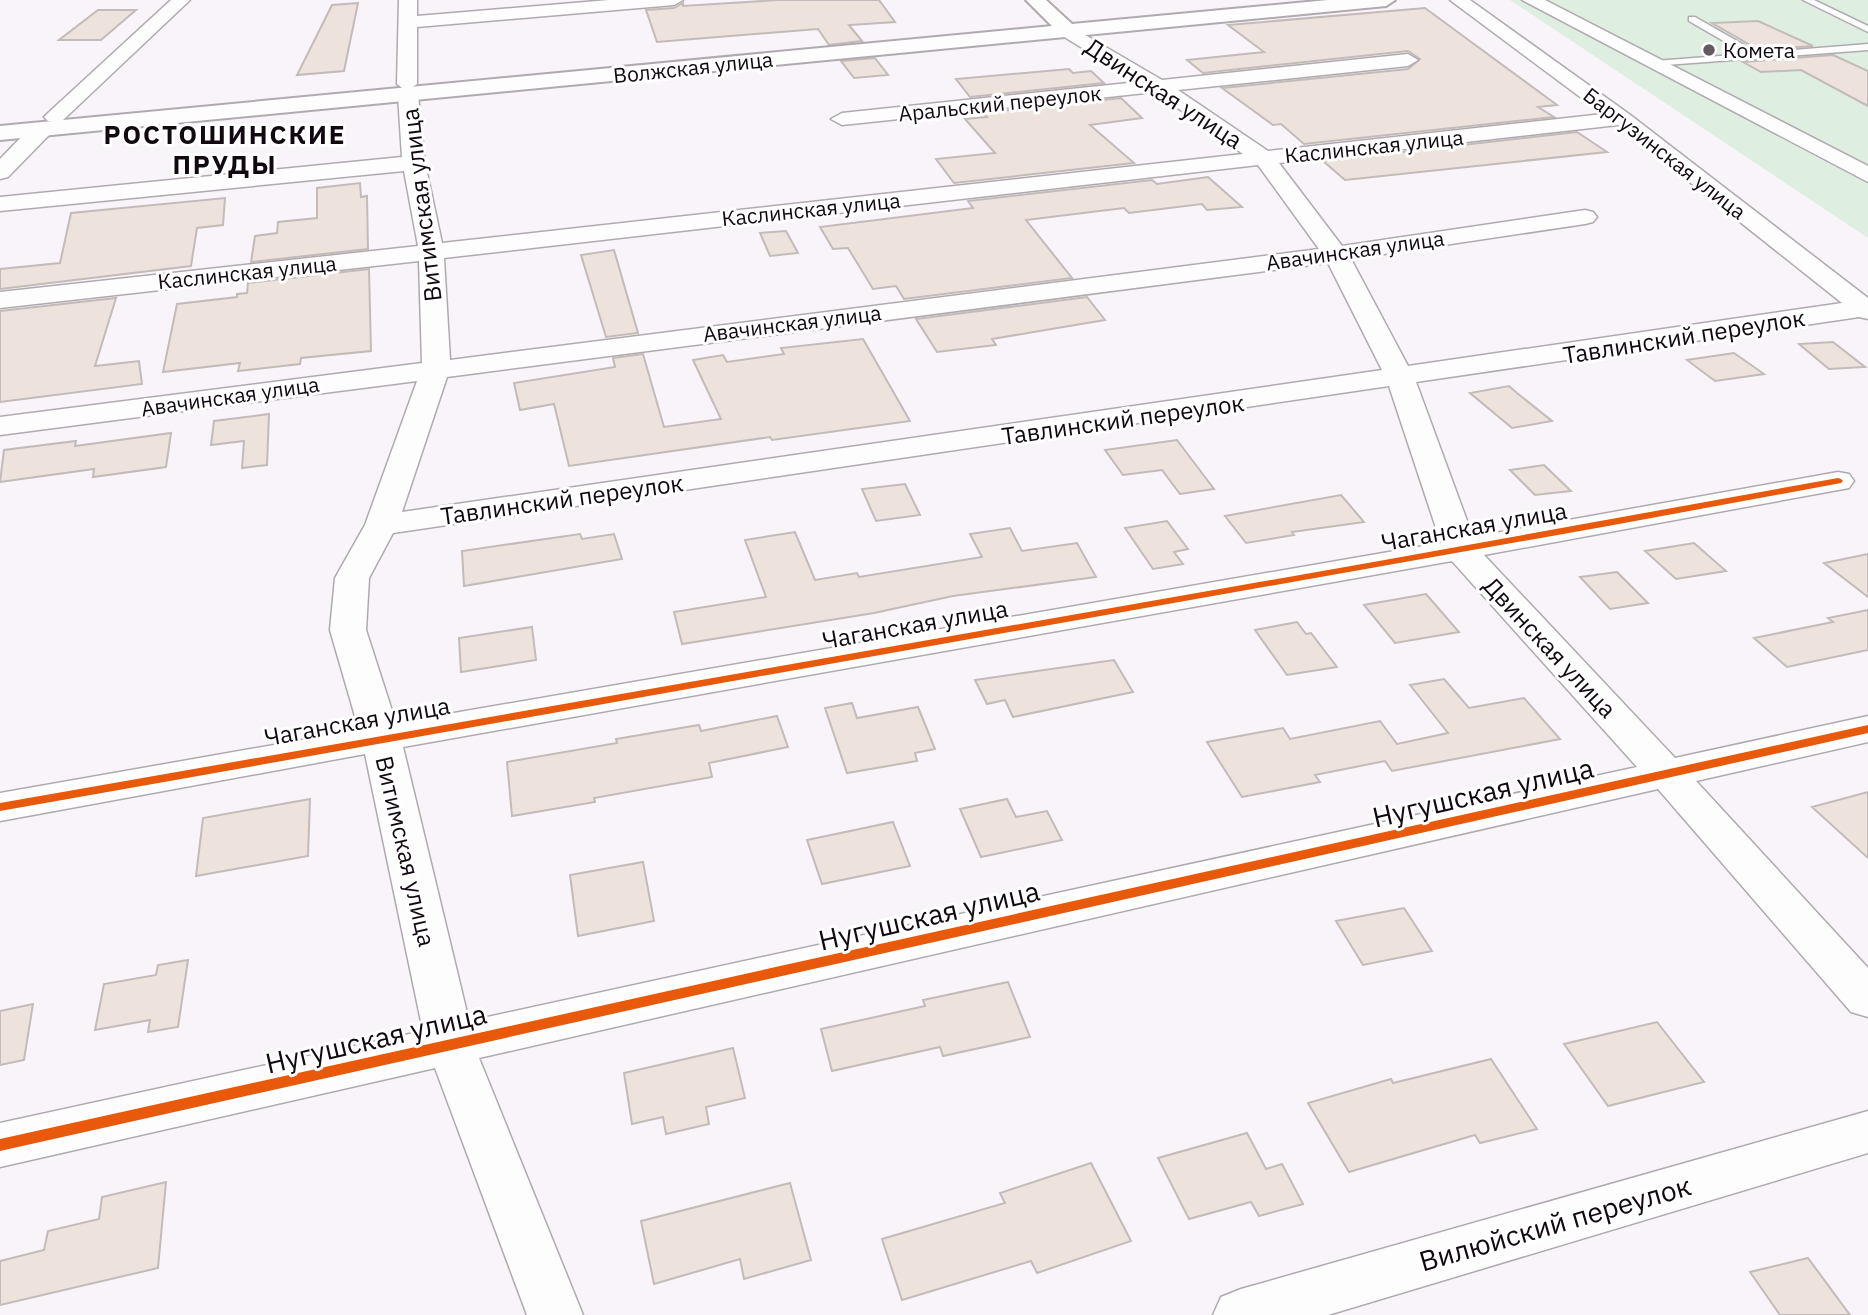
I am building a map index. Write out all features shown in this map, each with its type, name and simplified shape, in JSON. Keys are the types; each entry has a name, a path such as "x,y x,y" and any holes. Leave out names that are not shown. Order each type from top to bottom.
{"street":[{"path":"0,172 181,0"},
{"name":"Витимская улица","path":"408,0 407,90 414,163 431,251 436,368 381,526 352,578 348,630 381,737 450,1044 555,1315"},
{"path":"407,22 674,0"},
{"name":"Двинская улица","path":"1035,0 1063,26 1160,87 1264,158 1336,254 1401,379 1461,551 1667,774 1868,999"},
{"name":"Волжская улица","path":"1063,26 1278,0"},
{"name":"Волжская улица","path":"0,133 49,123 1063,26 1386,0"},
{"name":"Баргузинская улица","path":"1459,0 1622,118 1866,310"},
{"path":"1531,0 1868,175"},
{"name":"Аральский переулок","path":"842,119 1408,60"},
{"name":"Каслинская улица","path":"0,300 1622,118"},
{"name":"Волжская улица","path":"0,122 49,123"},
{"path":"0,204 414,163"},
{"name":"Авачинская улица","path":"0,426 1336,254 1585,217"},
{"name":"Тавлинский переулок","path":"381,526 1866,310"},
{"name":"Чаганская улица","path":"0,807 381,737 1461,551 1838,481"},
{"name":"Нугушская улица","path":"0,1145 1868,729"},
{"name":"Вилюйский переулок","path":"1241,1315 1868,1132"}],"lane":[{"path":"1807,0 1868,29"},
{"path":"1692,19 1756,56"},
{"path":"1654,64 1868,47"}],"green space":[{"path":"1510,0 1868,0 1868,238"}],"building":[{"path":"778,0 879,0 895,22 849,25 862,41 829,45 818,29 657,42 646,10 674,8 683,3 683,6"},
{"path":"358,3 344,71 297,75 332,5"},
{"path":"1425,8 1557,105 1538,107 1554,117 1304,144 1281,124 1273,125 1222,88 1408,69 1420,59 1408,51 1203,73 1187,60 1264,52 1228,25"},
{"path":"98,10 136,10 101,40 59,40"},
{"path":"1758,21 1813,46 1759,50 1712,23"},
{"path":"1833,55 1868,71 1868,106 1801,70 1761,72 1743,62"},
{"path":"875,58 888,75 854,78 841,61"},
{"path":"1069,69 1073,73 1091,71 1104,83 970,97 956,79"},
{"path":"1121,98 1142,118 1090,125 1134,163 954,183 936,159 995,153 965,119 987,117 983,113"},
{"path":"1577,132 1607,152 1345,180 1323,161"},
{"path":"1208,177 1242,207 1207,210 1202,204 1129,213 1124,208 1026,220 1072,278 904,299 896,286 873,289 848,248 833,249 820,227 973,208 968,201 1152,180 1157,184"},
{"path":"360,183 361,197 367,196 368,249 251,262 255,236 277,233 278,222 317,218 317,188"},
{"path":"225,198 223,225 197,228 191,266 0,289 0,269 60,263 71,213"},
{"path":"786,231 798,253 770,256 760,233"},
{"path":"614,250 638,333 606,337 581,255"},
{"path":"369,269 371,351 301,358 300,364 238,371 240,363 163,372 177,304 237,297 237,294 247,293 248,283"},
{"path":"1087,297 1105,320 992,339 996,345 937,352 916,319"},
{"path":"116,298 95,366 139,361 142,384 0,402 0,311"},
{"path":"863,339 910,421 772,440 770,437 569,466 554,404 520,410 514,383 615,367 613,358 643,354 664,427 721,419 693,360 723,355 727,362 784,354 781,348"},
{"path":"1833,342 1865,367 1829,369 1799,344"},
{"path":"1734,353 1764,374 1715,381 1687,360"},
{"path":"1509,386 1552,421 1512,428 1470,393"},
{"path":"269,414 267,465 242,468 244,441 211,445 214,421"},
{"path":"171,433 166,467 93,477 94,469 0,482 4,450 76,441 75,446"},
{"path":"1177,440 1214,489 1180,494 1162,470 1123,475 1105,450"},
{"path":"1544,465 1571,491 1535,495 1510,470"},
{"path":"905,484 920,515 876,521 862,489"},
{"path":"1341,495 1364,522 1292,532 1294,535 1246,543 1225,516"},
{"path":"1167,521 1188,549 1174,552 1183,564 1153,569 1125,528"},
{"path":"1010,528 1022,551 1077,543 1096,577 953,596 874,613 682,644 674,612 766,597 745,540 795,532 815,580 857,573 859,577 982,557 970,534"},
{"path":"580,534 582,539 614,534 622,559 464,586 462,551"},
{"path":"1694,543 1726,571 1676,579 1645,551"},
{"path":"1868,554 1868,597 1824,563"},
{"path":"1617,572 1648,603 1610,609 1580,577"},
{"path":"1426,594 1459,632 1395,643 1364,605"},
{"path":"1868,610 1868,650 1787,667 1754,638 1833,622 1828,618"},
{"path":"1297,622 1306,634 1311,633 1337,667 1287,675 1255,630"},
{"path":"532,627 536,660 461,672 459,638"},
{"path":"1114,660 1133,692 1013,717 1005,700 987,704 975,680"},
{"path":"1444,679 1469,708 1524,698 1560,739 1392,771 1385,761 1315,775 1320,782 1242,797 1207,742 1283,728 1290,739 1380,721 1397,744 1448,733 1410,685"},
{"path":"852,703 857,718 918,707 935,749 915,753 917,761 847,773 825,708"},
{"path":"777,716 788,747 709,763 712,777 594,798 595,802 512,816 507,762 617,743 616,739 699,725 701,731"},
{"path":"1868,792 1868,858 1812,807"},
{"path":"310,799 308,856 196,876 203,818"},
{"path":"1007,799 1016,817 1047,811 1062,840 981,857 960,809"},
{"path":"893,822 910,866 822,884 807,840"},
{"path":"643,862 654,921 578,936 570,875"},
{"path":"1404,908 1432,951 1363,965 1336,921"},
{"path":"188,960 178,1027 148,1032 150,1020 95,1030 104,984 156,975 158,965"},
{"path":"1008,982 1030,1037 943,1056 940,1047 832,1071 821,1029 925,1006 923,1000"},
{"path":"33,1004 24,1060 0,1065 0,1011"},
{"path":"1657,1022 1704,1082 1608,1106 1564,1044"},
{"path":"733,1048 745,1098 706,1107 709,1124 666,1134 663,1117 632,1124 624,1073"},
{"path":"1491,1059 1537,1129 1480,1143 1475,1135 1349,1172 1308,1103 1391,1079 1393,1083"},
{"path":"1247,1133 1266,1169 1282,1164 1303,1204 1259,1216 1251,1202 1189,1219 1158,1158"},
{"path":"1091,1163 1131,1241 1037,1273 1031,1261 902,1300 882,1239 1005,1203 1000,1193"},
{"path":"166,1182 158,1268 0,1305 0,1261 44,1250 48,1231 99,1219 102,1197"},
{"path":"790,1183 811,1260 744,1279 740,1259 654,1284 641,1221"},
{"path":"1808,1258 1850,1315 1780,1315 1750,1272"}],"cycle path":[{"path":"0,807 1838,481"},
{"path":"0,1145 1868,729"}],"place":[{"name":"Комета","path":"1709,50"}],"district":[{"name":"РОСТОШИНСКИЕ ПРУДЫ","path":"225,149"}]}
